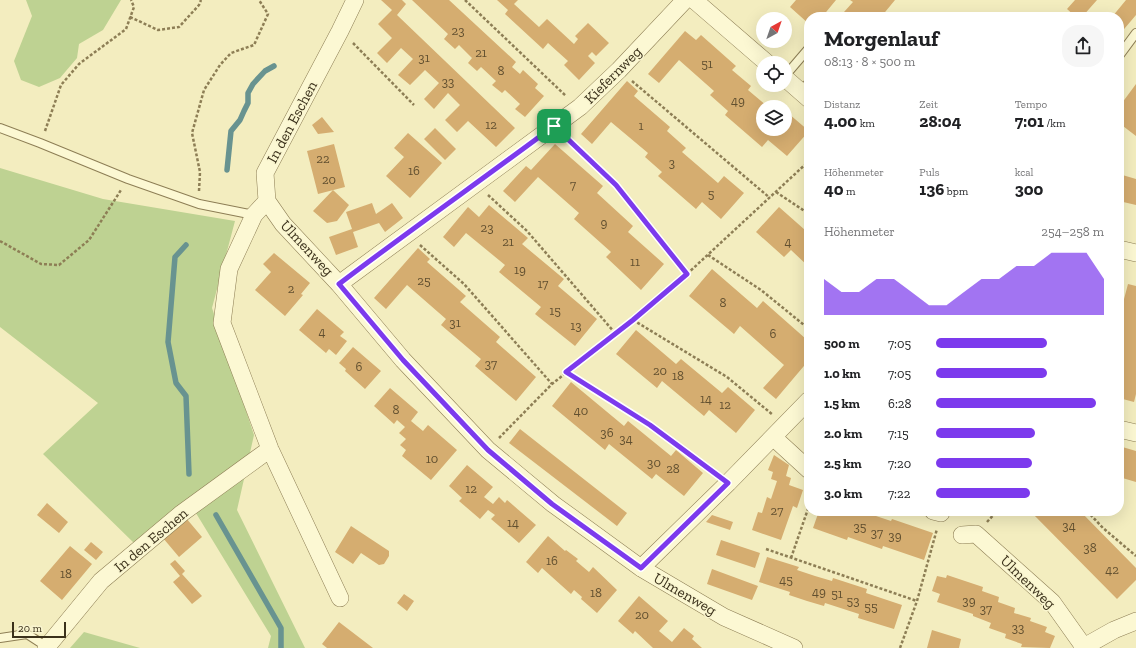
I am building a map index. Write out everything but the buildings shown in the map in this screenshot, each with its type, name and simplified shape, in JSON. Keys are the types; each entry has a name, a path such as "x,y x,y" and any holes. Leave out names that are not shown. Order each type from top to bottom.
{"street":[{"name":"In den Eschen","path":"266,201 265,173 355,0"},
{"name":"Kiefernweg","path":"339,284 407,233 476,185 580,107 620,70 685,0"},
{"path":"694,0 759,56"},
{"path":"792,82 804,90"},
{"path":"266,201 254,215 229,269 222,323 270,449 340,598"},
{"name":"Ulmenweg","path":"266,201 283,224 339,284 403,360 488,450 552,504 641,568 724,616 794,648"},
{"path":"1124,250 1136,253"},
{"path":"641,568 728,483 804,405"},
{"path":"1124,430 1136,433"},
{"path":"773,437 804,465"},
{"name":"In den Eschen","path":"47,647 101,581 182,513 270,449"},
{"name":"Ulmenweg","path":"962,535 976,534 1052,602 1083,647 1114,630 1136,621"}],"lane":[{"path":"1124,49 1136,33"},
{"path":"792,69 804,54"},
{"path":"0,128 128,179 199,204 254,215"},
{"path":"0,638 26,634 47,647"}],"path":[{"path":"40,143 61,85 78,64 126,29 134,7 131,0"},
{"path":"130,18 158,30 179,27 199,5 201,0"},
{"path":"199,204 200,172 192,132 204,90 220,65 231,53 254,45 268,14 259,0"},
{"path":"465,0 565,95 580,107"},
{"path":"340,30 414,105"},
{"path":"620,70 770,198"},
{"path":"554,126 616,185 687,274"},
{"path":"488,450 552,384 633,320 687,274 804,166"},
{"path":"0,241 41,264 60,265 89,240 128,179"},
{"path":"476,185 527,231 615,333"},
{"path":"776,192 804,211"},
{"path":"407,233 464,284 552,384"},
{"path":"708,255 761,290 804,325"},
{"path":"633,320 727,377 785,425"},
{"path":"566,372 650,425 728,483"},
{"path":"791,558 806,516"},
{"path":"900,648 917,601 936,516"},
{"path":"1092,516 1103,528 1136,556"},
{"path":"766,549 917,601"}],"green space":[{"path":"26,0 121,0 103,30 79,44 77,58 60,78 39,87 21,80 14,61 32,16"},
{"path":"0,168 103,199 235,221 212,308 254,435 237,510 305,648 268,648 271,636 188,500 135,544 43,454 98,403 0,327"},
{"path":"84,632 140,648 70,648"}],"waterway":[{"path":"227,170 231,131 240,120 248,103 248,93 253,84 265,71 274,66"},
{"path":"186,245 175,257 168,342 176,383 186,396 189,474"},
{"path":"216,515 281,628 281,648"}],"route":[{"path":"554,126 616,185 687,274 633,320 566,372 650,425 728,483 641,568 552,504 488,450 403,360 339,284 407,233 476,185 554,126"}]}
